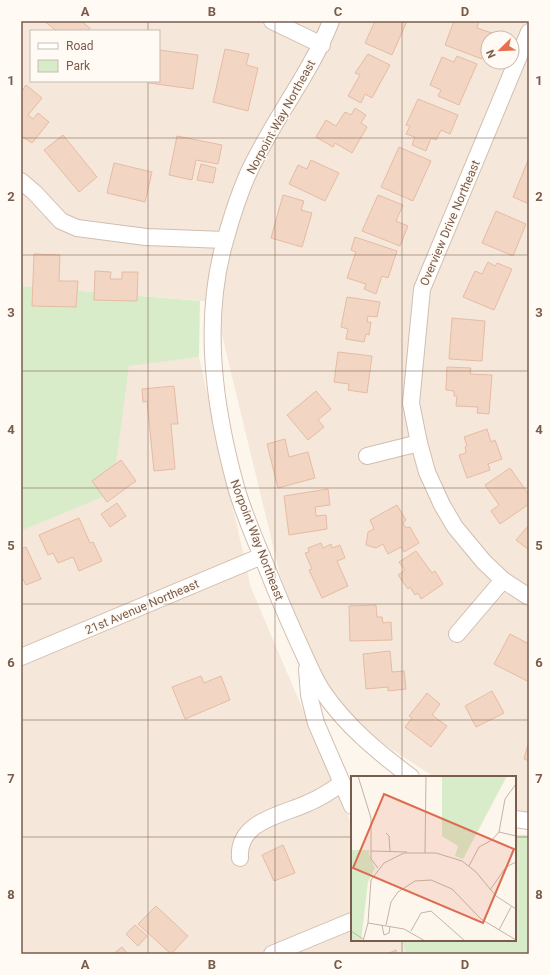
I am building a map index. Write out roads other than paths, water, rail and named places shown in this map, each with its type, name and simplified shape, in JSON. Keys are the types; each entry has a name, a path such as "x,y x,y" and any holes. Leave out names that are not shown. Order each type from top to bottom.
{"street":[{"path":"272,21 322,45"},
{"name":"Norpoint Way Northeast","path":"331,21 322,45 256,156 246,180 225,240 214,302 212,354 218,402 236,488 291,629 322,691 352,728 378,752 410,776"},
{"name":"Overview Drive Northeast","path":"529,32 422,289 411,403 419,443 433,488 455,527 484,562 503,580 529,597"},
{"path":"21,181 35,193 60,221 77,228 146,237 225,240"},
{"path":"367,456 419,443"},
{"name":"21st Avenue Northeast","path":"21,657 262,556"},
{"path":"457,634 503,580"},
{"path":"306,659 309,696 316,723 351,804"},
{"path":"240,858 239,850 242,840 250,829 271,818 322,797 342,783"},
{"path":"516,819 529,821"},
{"path":"272,954 351,921"}]}
